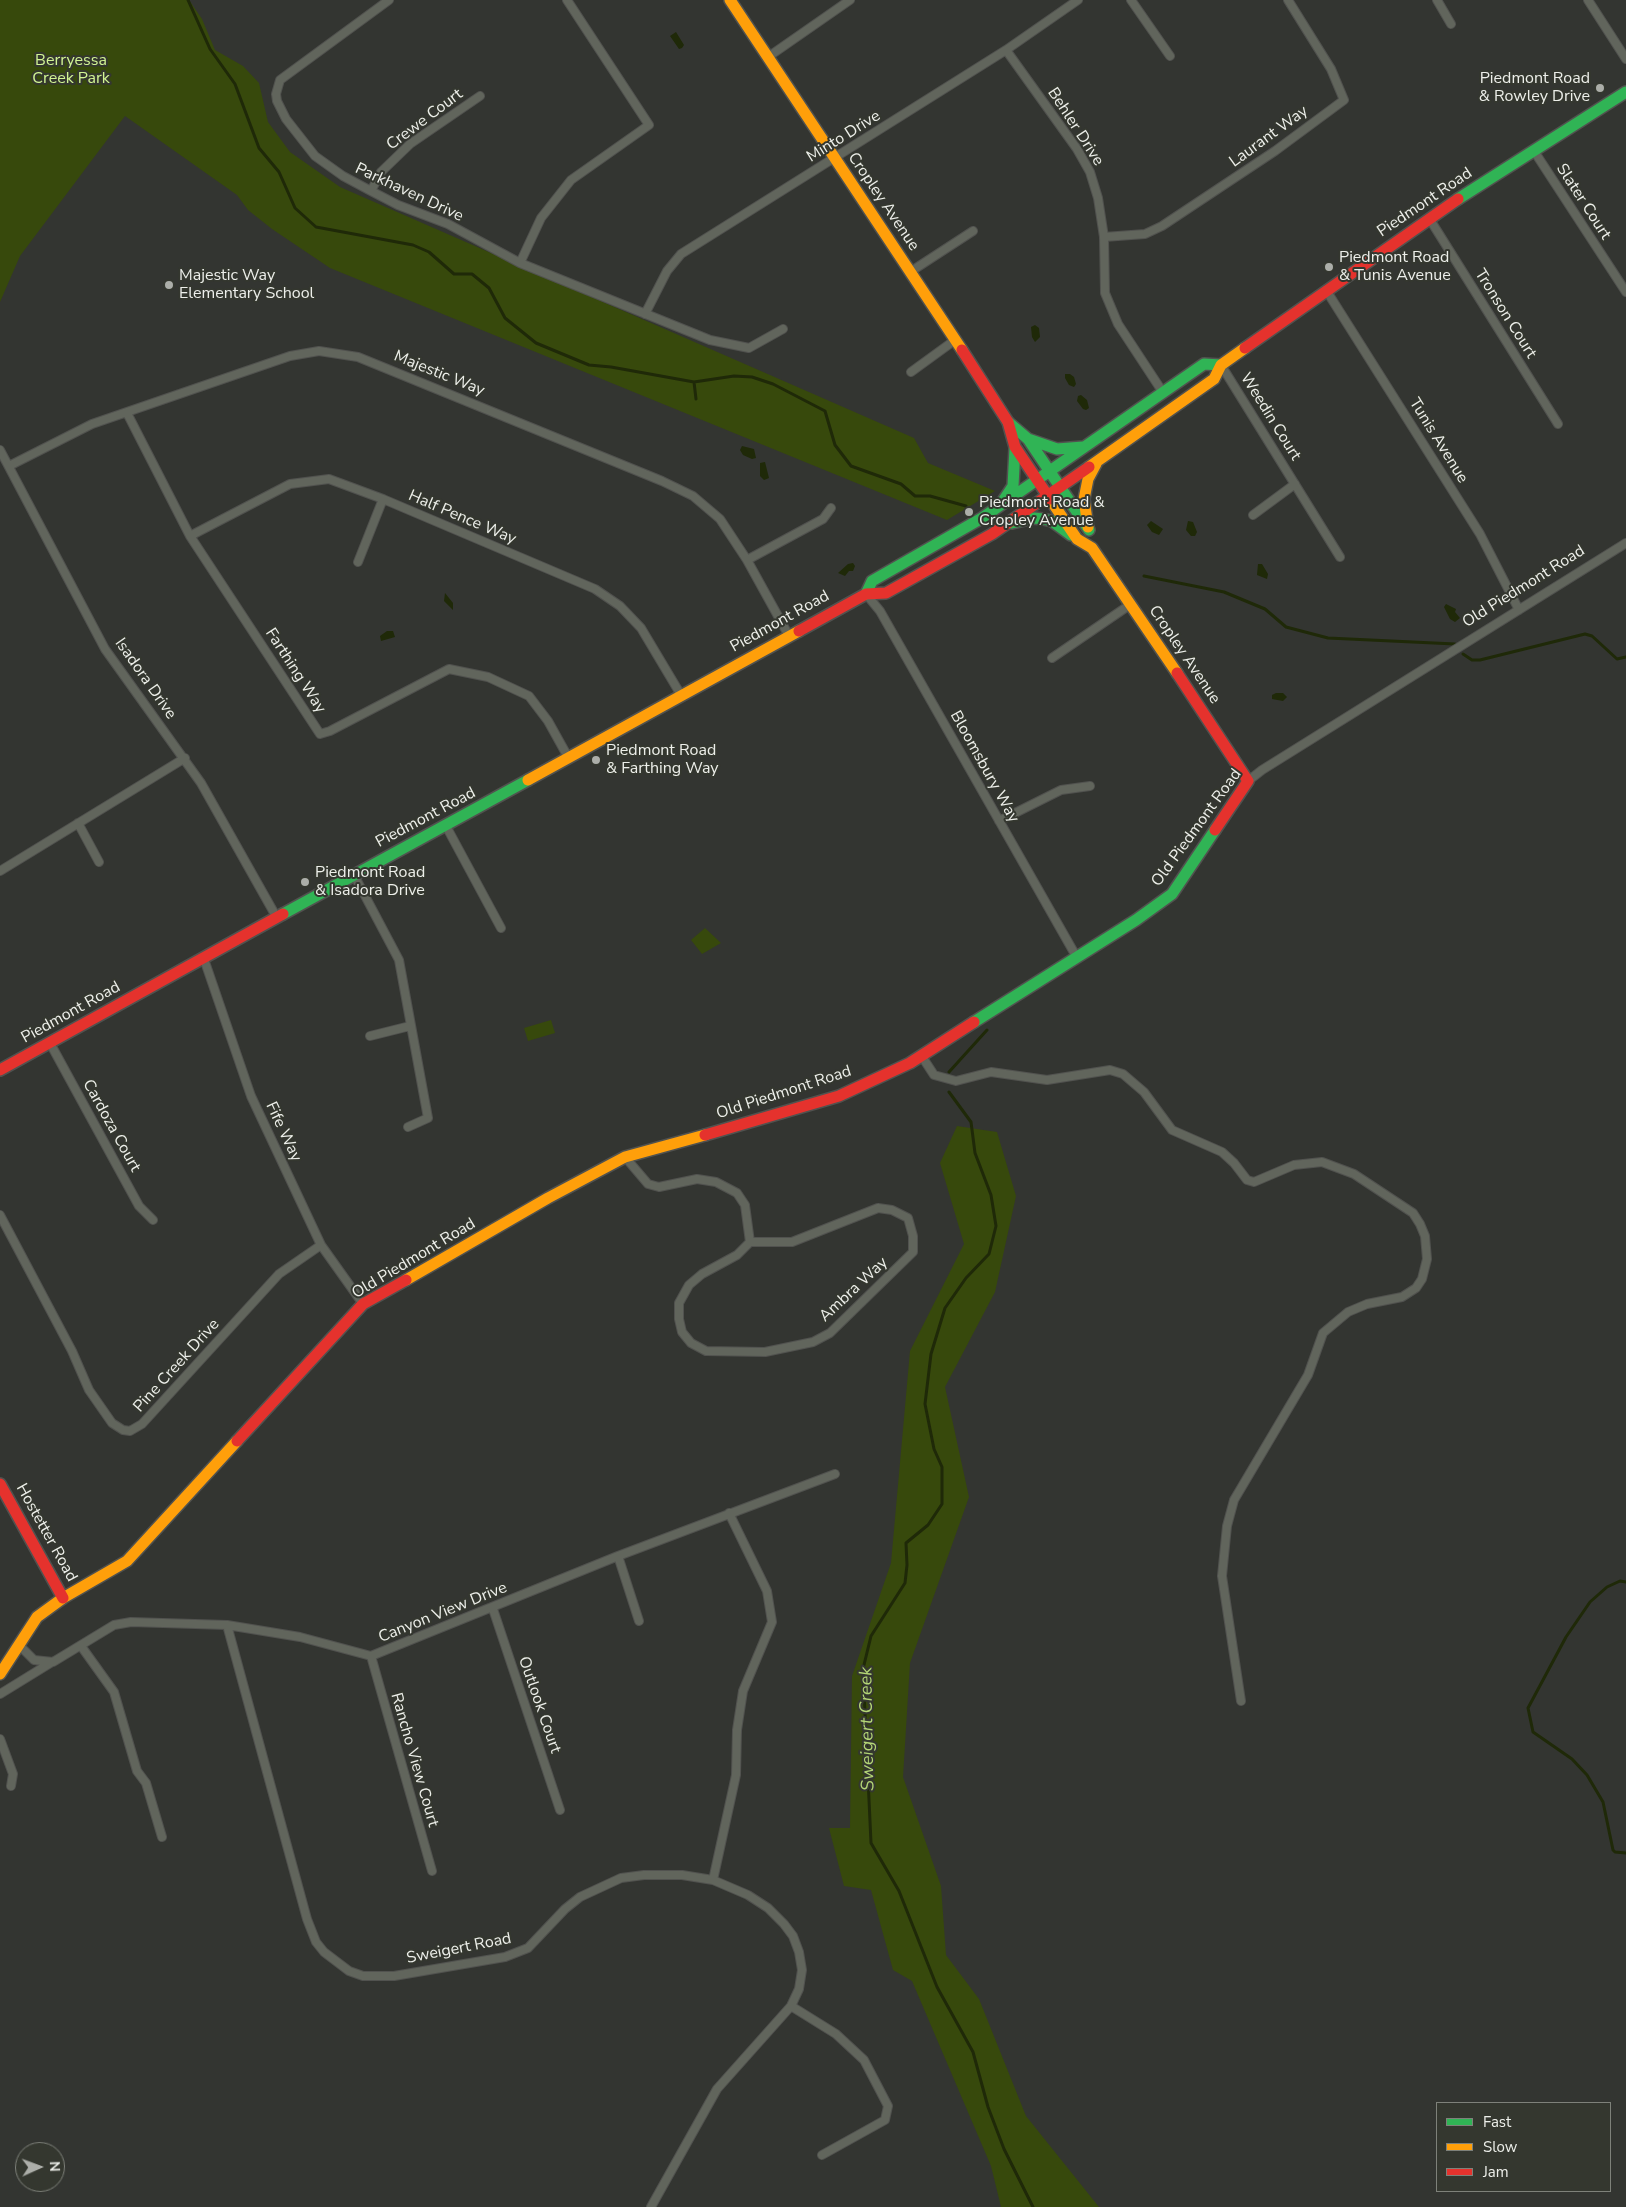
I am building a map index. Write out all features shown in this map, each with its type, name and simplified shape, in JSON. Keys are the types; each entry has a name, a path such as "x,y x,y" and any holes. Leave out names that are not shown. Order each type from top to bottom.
{"street":[{"name":"Parkhaven Drive","path":"389,0 285,74 277,86 276,94 286,119 315,156 343,176 371,191 398,205 448,224 520,263 710,340 749,348 783,329"},
{"path":"520,263 541,218 571,180 649,125 566,0"},
{"name":"Cropley Avenue","path":"730,0 1008,422 1028,439 1089,530 1092,548"},
{"path":"768,57 850,0"},
{"name":"Minto Drive","path":"645,314 667,271 681,254 1006,50 1078,0"},
{"path":"1131,0 1170,56"},
{"name":"Laurant Way","path":"1104,237 1145,234 1162,226 1275,151 1344,100 1331,69 1288,0"},
{"path":"1437,0 1451,24"},
{"path":"1588,0 1626,60"},
{"name":"Behler Drive","path":"1006,50 1077,149 1090,172 1098,198 1104,237 1105,293 1118,324 1162,391"},
{"name":"Piedmont Road","path":"0,1070 866,594 886,593 1008,524 1214,378 1221,365 1429,218 1626,92"},
{"name":"Crewe Court","path":"371,191 381,172 410,144 480,96"},
{"name":"Slater Court","path":"1534,151 1626,292"},
{"name":"Tronson Court","path":"1429,218 1558,424"},
{"path":"910,272 973,231"},
{"name":"Tunis Avenue","path":"1326,290 1480,534 1519,610"},
{"path":"911,372 955,340"},
{"name":"Majestic Way","path":"9,466 92,424 290,356 319,351 358,356 662,481 693,496 720,519 747,560 789,636"},
{"name":"Piedmont Road","path":"866,594 872,581 999,506 1087,446 1162,391 1204,364 1221,365"},
{"name":"Weedin Court","path":"1221,365 1340,558"},
{"name":"Farthing Way","path":"127,413 190,536 320,734 330,731 449,669 488,677 529,696 548,721 568,757"},
{"name":"Cropley Avenue","path":"1008,422 1015,447 1077,539 1092,548 1248,781"},
{"path":"1028,439 1057,449 1087,446"},
{"path":"999,506 1013,486 1016,477 1015,447"},
{"name":"Isadora Drive","path":"0,450 105,649 201,783 277,918"},
{"path":"1089,530 1084,499 1085,488 1092,470 1100,458"},
{"name":"Half Pence Way","path":"190,536 290,484 328,479 383,499 596,589 620,606 642,628 681,695"},
{"name":"Weedin Court","path":"1253,515 1295,484"},
{"path":"358,562 383,499"},
{"path":"747,560 823,519 831,508"},
{"path":"1008,524 1034,518 1052,521 1077,539"},
{"name":"Old Piedmont Road","path":"0,1674 36,1617 63,1598 127,1561 363,1304 548,1198 625,1157 740,1126 839,1096 910,1063 1076,956 1136,920 1172,894 1248,781 1262,770 1626,543"},
{"name":"Bloomsbury Way","path":"866,594 880,611 1076,956"},
{"path":"1052,658 1131,604"},
{"path":"0,871 184,758"},
{"path":"999,821 1061,790 1090,786"},
{"path":"78,823 99,862"},
{"path":"446,826 501,928"},
{"path":"354,876 399,960 428,1118 408,1127"},
{"name":"Fife Way","path":"204,959 251,1096 321,1245 363,1304"},
{"path":"370,1036 410,1026"},
{"name":"Cardoza Court","path":"50,1043 139,1206 153,1220"},
{"path":"921,1055 934,1075 956,1082 990,1072 1047,1080 1110,1070 1123,1074 1144,1092 1172,1130 1222,1152 1234,1163 1247,1180 1254,1182 1294,1165 1322,1162 1354,1174 1414,1213 1420,1224 1425,1236 1427,1259 1422,1279 1416,1288 1402,1297 1367,1304 1348,1312 1323,1333 1308,1375 1234,1500 1227,1526 1222,1576 1241,1700"},
{"path":"625,1157 648,1184 659,1187 697,1179 716,1182 737,1193 745,1206 750,1242"},
{"name":"Ambra Way","path":"878,1208 892,1210 908,1218 913,1236 913,1252 830,1333 813,1342 765,1352 706,1351 691,1343 682,1332 679,1319 679,1303 689,1285 702,1274 737,1255 750,1242 792,1242 878,1208"},
{"name":"Pine Creek Drive","path":"0,1215 72,1351 89,1390 112,1423 123,1430 137,1429 279,1274 321,1245"},
{"name":"Canyon View Drive","path":"0,1694 114,1625 131,1622 227,1625 300,1637 371,1656 493,1609 618,1556 835,1474"},
{"name":"Hostetter Road","path":"0,1484 63,1598"},
{"path":"713,1880 736,1775 738,1730 743,1691 772,1622 767,1591 729,1513"},
{"path":"618,1556 639,1621"},
{"name":"Outlook Court","path":"493,1609 560,1810"},
{"name":"Sweigert Road","path":"227,1625 307,1918 316,1942 324,1952 349,1971 363,1976 394,1976 416,1970 505,1957 528,1948 565,1909 580,1897 621,1878 644,1875 682,1875 713,1880 748,1894 768,1908 793,1936 799,1952 802,1970 799,1989 791,2006 717,2089 651,2207"},
{"path":"19,1645 34,1660 53,1662"},
{"path":"81,1646 114,1692 137,1771 146,1783 162,1837"},
{"name":"Rancho View Court","path":"371,1656 432,1871"},
{"path":"0,1739 13,1774 11,1786"},
{"path":"791,2006 836,2034 864,2060 888,2106 885,2120 822,2155"}],"green space":[{"name":"Berryessa Creek Park","path":"0,0 189,0 202,19 215,50 243,66 259,83 268,122 290,152 340,187 914,438 928,463 995,491 947,520 330,268 272,229 248,210 237,195 125,116 20,256 0,302"},
{"path":"705,928 721,943 702,954 691,940"},
{"path":"551,1020 555,1033 528,1041 524,1028"},
{"path":"957,1126 997,1132 1016,1196 995,1292 945,1387 969,1497 910,1663 903,1777 941,1886 946,1955 979,1999 1026,2116 1099,2207 1001,2207 991,2166 912,1981 893,1970 871,1890 844,1886 829,1828 850,1828 852,1676 891,1563 910,1351 964,1244 940,1163"}],"shaded area":[{"path":"676,32 684,45 679,49 670,36"},
{"path":"1035,325 1039,328 1040,337 1035,342 1032,337 1031,327"},
{"path":"1065,374 1070,374 1074,377 1076,384 1074,387 1069,385"},
{"path":"1081,395 1087,400 1089,408 1086,410 1077,401 1078,396"},
{"path":"742,446 754,449 756,458 752,459 743,455 740,450"},
{"path":"765,462 769,478 764,480 760,476 760,463"},
{"path":"1151,521 1163,529 1159,535 1152,532 1147,525"},
{"path":"1188,521 1193,522 1197,532 1195,536 1191,536 1186,530"},
{"path":"853,563 855,566 853,571 849,571 845,576 838,573 848,564"},
{"path":"1258,564 1262,564 1268,574 1267,579 1257,575"},
{"path":"445,593 453,603 453,610 444,601"},
{"path":"1446,604 1456,609 1455,612 1460,618 1455,622 1450,619 1444,607"},
{"path":"387,631 393,631 395,637 381,641 380,636"},
{"path":"1283,693 1287,697 1283,701 1272,699 1272,695"}],"waterway":[{"path":"188,0 210,49 235,84 259,148 279,172 295,208 316,227 413,245 429,252 454,274 472,274 489,288 505,318 536,343 589,365 611,367 694,382 734,376 752,377 773,384 825,411 835,445 851,466 901,484 915,496 930,496 966,506"},
{"name":"Sweigert Creek","path":"694,382 696,399"},
{"path":"1144,576 1224,592 1265,609 1286,627 1328,638 1455,644"},
{"path":"1463,654 1472,660 1480,660 1585,634 1592,636 1617,659 1626,657"},
{"name":"Sweigert Creek","path":"949,1072 987,1030"},
{"name":"Sweigert Creek","path":"949,1092 971,1122 975,1153 991,1195 996,1226 989,1254 966,1278 945,1308 931,1354 925,1404 934,1449 942,1467 942,1504 928,1525 906,1543 907,1565 905,1583 871,1636 863,1669 871,1843 899,1891 937,1987 973,2052 988,2107 1004,2149 1033,2207"},
{"path":"1626,1582 1620,1581 1607,1587 1590,1602 1566,1637 1528,1708 1533,1732 1572,1759 1587,1775 1603,1802 1613,1850 1626,1853"}],"traffic: fast":[{"path":"1458,199 1626,92"},
{"path":"866,594 872,581 982,518 1204,364 1221,365"},
{"path":"1008,422 1028,439 1089,530"},
{"path":"1028,439 1057,449 1083,447"},
{"path":"1003,501 1013,486 1015,448"},
{"path":"1012,523 1034,518 1043,519 1052,521 1071,535"},
{"path":"283,914 528,780"},
{"path":"974,1022 1136,920 1172,894 1215,830"}],"traffic: slow":[{"path":"730,0 962,350"},
{"path":"1089,467 1214,379 1221,365 1245,348"},
{"path":"1088,527 1084,499 1088,479 1096,464"},
{"path":"1050,499 1077,539 1092,548 1177,673"},
{"path":"528,780 799,631"},
{"path":"406,1280 548,1198 625,1157 705,1135"},
{"path":"0,1674 37,1617 63,1598 127,1561 237,1441"}],"traffic: jam":[{"path":"1245,348 1458,199"},
{"path":"962,350 1008,422 1015,447 1050,499"},
{"path":"799,631 866,594 886,593 992,534 1089,467"},
{"path":"1177,673 1248,781 1215,830"},
{"path":"0,1070 283,914"},
{"path":"705,1135 839,1096 910,1063 974,1022"},
{"path":"237,1441 363,1304 406,1280"},
{"path":"0,1484 63,1598"}],"place":[{"name":"Piedmont Road & Rowley Drive","path":"1600,88"},
{"name":"Piedmont Road & Tunis Avenue","path":"1329,267"},
{"name":"Majestic Way Elementary School","path":"169,285"},
{"name":"Piedmont Road & Cropley Avenue","path":"969,512"},
{"name":"Piedmont Road & Farthing Way","path":"596,760"},
{"name":"Piedmont Road & Isadora Drive","path":"305,882"}]}
